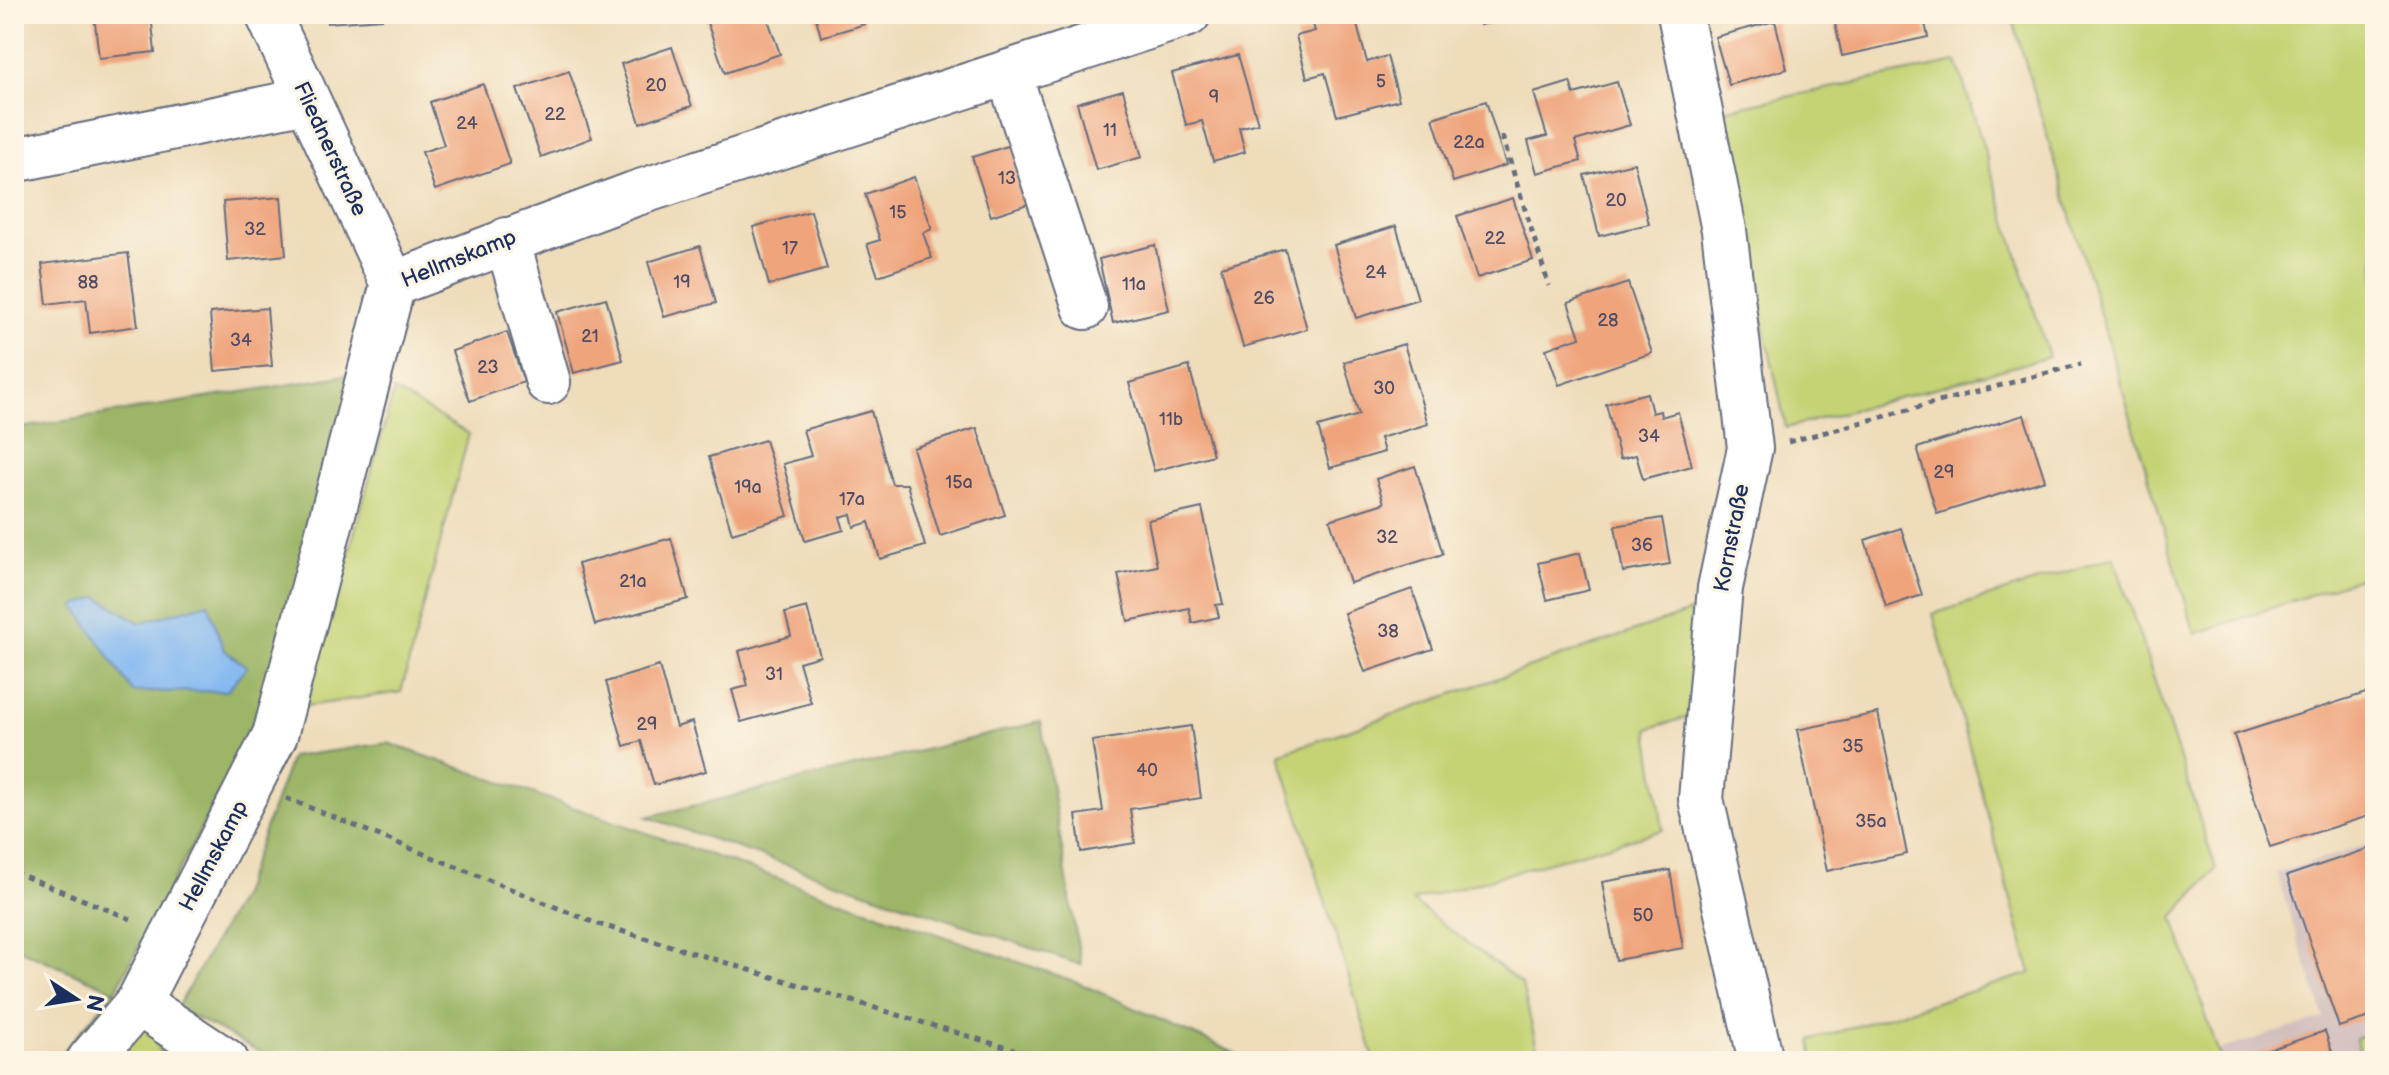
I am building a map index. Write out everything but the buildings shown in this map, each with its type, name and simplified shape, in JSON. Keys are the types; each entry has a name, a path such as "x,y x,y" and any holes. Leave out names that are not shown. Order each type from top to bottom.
{"street":[{"name":"Fliednerstraße","path":"268,14 393,284"},
{"name":"Hellmskamp","path":"89,1061 138,1003 275,735 393,284 634,194 1188,14"},
{"name":"Kornstraße","path":"1680,14 1724,230 1750,448 1720,588 1701,799 1761,1061"},
{"path":"1009,74 1085,307"},
{"path":"14,160 307,100"},
{"path":"507,240 548,382"},
{"path":"138,1003 213,1056"}],"path":[{"path":"1502,136 1549,286"},
{"path":"1750,448 1773,446 2081,364"},
{"path":"252,784 595,923 1050,1061"},
{"path":"14,872 172,935"}],"shaded area":[{"path":"2375,842 2375,1033 2355,1040 2362,1061 2221,1061 2218,1050 2324,1018 2276,873"}],"green space":[{"path":"2011,14 2375,14 2375,573 2195,634"},
{"path":"1957,62 2049,357 1786,428 1718,111"},
{"path":"354,374 277,669 233,768 116,990 142,1009 107,1061 55,1061 115,991 14,947 14,429","holes":["98,597 140,623 207,604 224,650 246,666 75,606"]},
{"path":"394,391 469,434 401,692 306,706"},
{"path":"2114,557 2216,869 2173,917 2221,1061 1814,1061 1811,1040 2031,973 1933,614"},
{"path":"1698,609 1691,716 1648,729 1663,830 1412,901 1522,984 1540,1061 1375,1061 1279,754"},
{"path":"1040,722 1081,965 647,817"},
{"path":"388,743 1079,983 1252,1061 277,1061 177,1008 241,895 291,757"},
{"path":"142,1009 164,1061 107,1061"},
{"path":"2375,1033 2375,1061 2362,1061 2355,1039"}],"water":[{"path":"98,597 140,623 208,603 224,650 247,667 227,691 133,692 75,606"}]}
